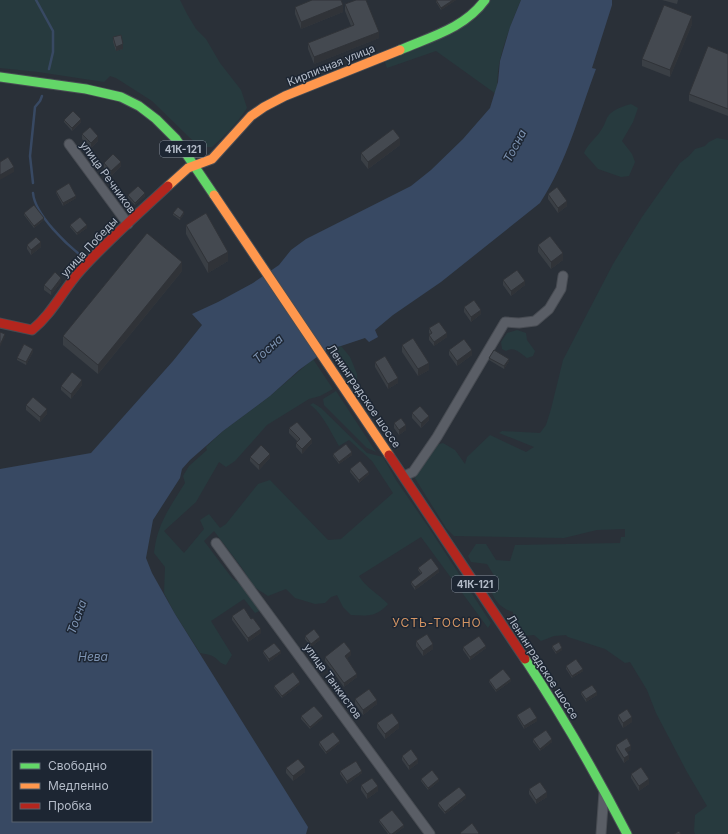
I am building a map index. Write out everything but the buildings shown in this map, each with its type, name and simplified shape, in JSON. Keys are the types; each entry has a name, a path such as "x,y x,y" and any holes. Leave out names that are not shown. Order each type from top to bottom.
{"main road":[{"name":"Кирпичная улица","path":"196,166 212,159 250,116 275,100 448,30 472,15 479,9 485,0"},
{"name":"Ленинградское шоссе","path":"0,77 86,89 116,96 130,101 156,119 176,139 196,166 404,476 542,685 604,790 627,834"},
{"name":"улица Победы","path":"0,323 32,330 41,324 79,272 180,175 188,168 196,166"}],"street":[{"name":"улица Речников","path":"69,144 128,224"},
{"path":"404,476 413,472 437,436 505,322 520,323 534,321 549,310 561,289 563,276"},
{"name":"улица Танкистов","path":"216,542 430,834"},
{"path":"601,834 604,790"}],"green space":[{"path":"0,0 180,0 196,29 206,39 220,63 241,90 247,108 231,129 212,147 201,147 152,101 116,78 110,76 104,82 0,68"},
{"path":"491,0 521,0 509,29 502,52 498,68 496,94 436,51 387,68 385,62 454,33 477,18"},
{"path":"631,104 638,108 633,122 622,141 632,154 635,162 629,176 621,177 598,169 584,153 601,131 609,115 618,108"},
{"path":"717,138 728,140 728,834 695,834 695,815 707,806 656,713 647,690 630,662 625,663 605,649 568,637 566,635 554,636 541,641 534,635 524,636 513,619 513,612 500,605 494,597 492,593 498,582 487,564 471,562 468,556 476,544 486,544 496,560 510,561 515,545 620,543 621,537 625,537 625,529 597,530 564,538 454,536 446,528 413,475 436,445 443,443 455,450 465,464 467,457 490,435 526,452 534,447 499,433 502,431 540,433 546,425 563,360 613,264 642,217 680,163 695,149 705,146"},
{"path":"517,330 526,333 527,340 535,351 533,356 527,358 512,349 506,351 502,349 501,342 507,333"},
{"path":"341,346 350,357 357,374 358,397 328,349"},
{"path":"313,359 333,389 320,396 309,399 267,425 235,461 226,467 219,462 196,502 164,531 184,553 204,529 200,520 209,514 220,528 226,524 258,484 270,480 328,540 341,539 393,493 372,461 349,440 339,446 322,417 310,405 313,403 321,408 367,453 383,457 396,480 491,623 488,628 421,537 359,576 365,584 388,604 376,613 362,616 351,615 343,607 337,595 331,597 325,603 315,604 295,598 286,589 268,596 254,587 242,568 214,531 204,541 232,578 239,583 261,610 255,613 244,599 211,621 232,655 226,665 212,656 200,653 175,614 164,593 165,567 154,553 161,524 185,483 183,476 189,466 207,450 206,447 223,431 270,396"},
{"path":"336,391 376,452 367,448 324,405 323,399"}],"water":[{"path":"521,0 612,0 612,5 592,68 596,69 578,120 558,171 540,203 441,282 393,315 375,330 378,337 369,342 365,338 328,349 299,370 270,396 223,431 182,469 180,478 153,520 146,558 152,573 175,614 308,827 306,834 0,834 0,469 91,453 173,361 202,325 192,314 253,283 279,265 291,250 306,239 411,186 431,170 463,139 490,108 498,82 500,61 510,27"}],"waterway":[{"path":"36,0 53,31 53,52 49,69"},
{"path":"33,183 30,156 35,107 42,96"},
{"path":"33,193 39,211 53,229 84,258"}],"traffic: fast":[{"path":"400,50 435,36 457,25 477,10 485,0"},
{"path":"0,77 86,89 121,97 139,106 156,119 176,139 214,195"},
{"path":"525,659 578,745 627,834"}],"traffic: slow":[{"path":"168,186 188,168 212,159 251,116 264,107 285,96 400,50"},
{"path":"214,195 389,455"}],"traffic: jam":[{"path":"0,323 32,330 46,317 74,278 90,260 168,186"},
{"path":"389,455 525,659"}],"district":[{"name":"УСТЬ-ТОСНО","path":"437,623"}],"water label":[{"name":"Тосна","path":"515,146"},
{"name":"Тосна","path":"268,349"},
{"name":"Тосна","path":"77,617"},
{"name":"Нева","path":"93,657"}]}
